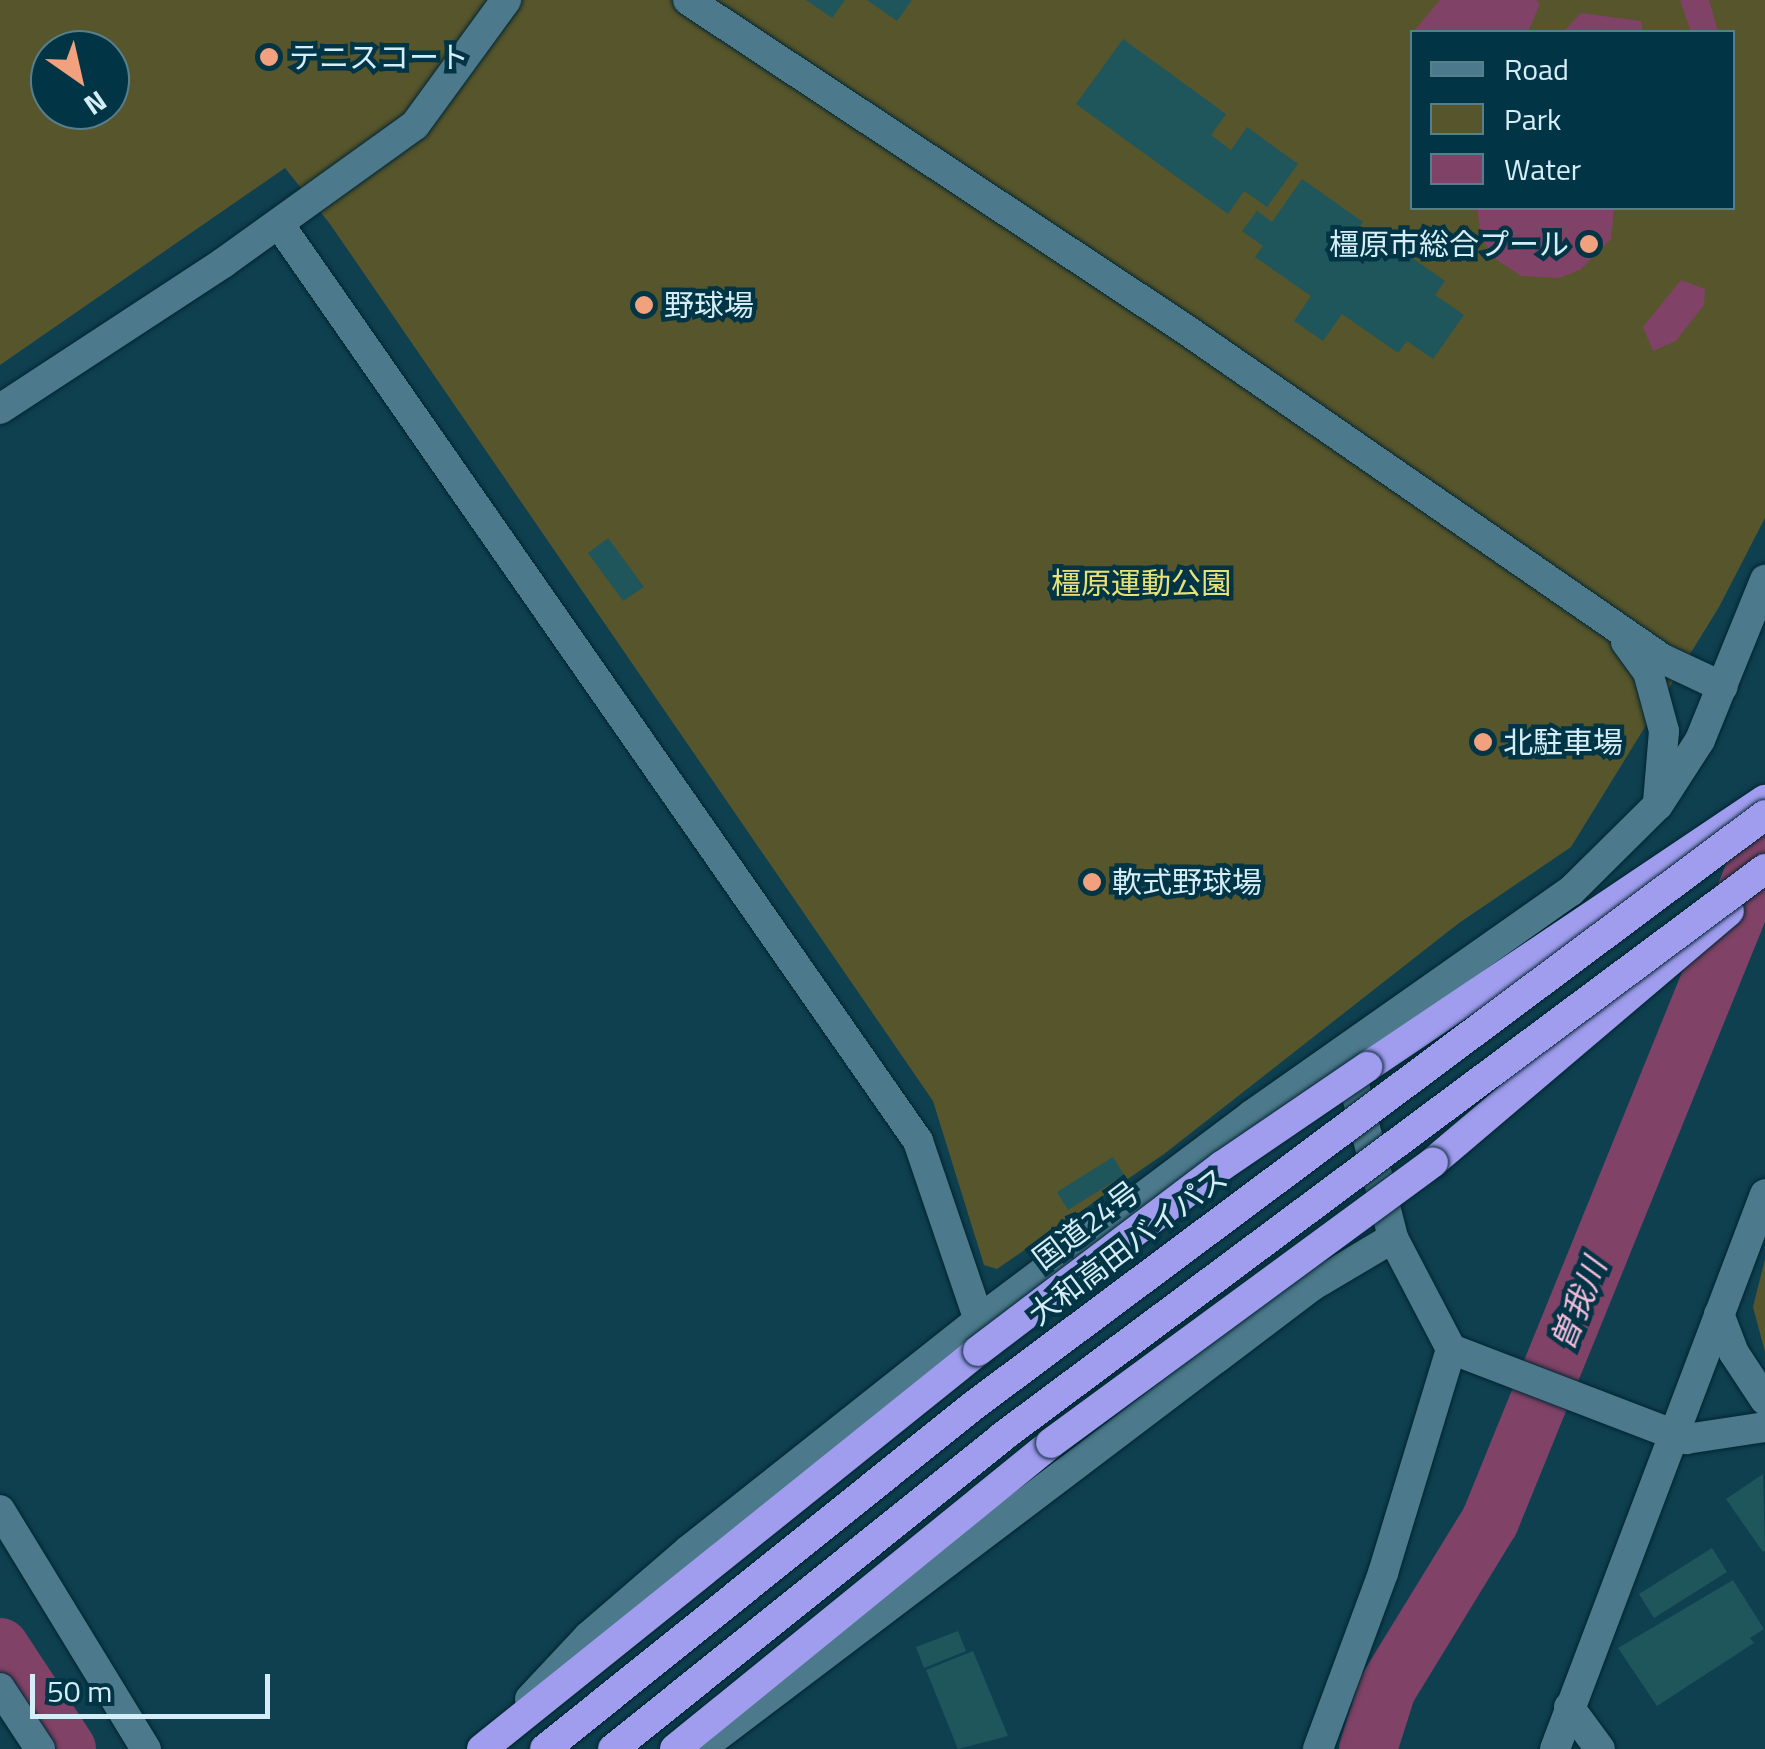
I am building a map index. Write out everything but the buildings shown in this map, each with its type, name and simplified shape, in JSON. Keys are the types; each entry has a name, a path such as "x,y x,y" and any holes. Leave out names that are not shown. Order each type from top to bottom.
{"highway":[{"name":"国道24号","path":"490,1742 979,1336 1222,1166 1765,800"},
{"name":"大和高田バイパス","path":"545,1749 973,1406 1765,815"},
{"path":"613,1749 1002,1437 1765,868"},
{"path":"675,1749 1051,1443 1433,1162 1765,880"}],"street":[{"path":"0,409 279,224 415,125 506,0"},
{"path":"688,0 1170,318 1660,658 1723,687"},
{"path":"279,224 918,1141 979,1336 1345,1050 1570,892 1658,805 1700,740 1765,580"},
{"path":"1613,623 1648,672 1664,732 1658,805"},
{"path":"1345,1050 1393,1238 1458,1352 1686,1439 1765,1427"},
{"path":"1555,1749 1661,1431 1720,1314 1765,1194"},
{"path":"700,1749 1312,1286 1393,1238"},
{"path":"1720,1314 1734,1354 1765,1400"},
{"path":"1318,1749 1384,1572 1458,1352"},
{"path":"0,1510 146,1749"},
{"path":"0,1688 40,1749"},
{"path":"1569,1707 1600,1749"}],"green space":[{"name":"橿原運動公園","path":"0,0 1765,0 1765,518 1719,607 1571,847 1459,923 1164,1154 997,1269 984,1265 933,1101 330,224 285,168 0,365"},
{"path":"1765,1259 1765,1352 1753,1307"}],"water":[{"path":"1440,0 1536,0 1540,4 1529,30 1415,30"},
{"path":"1680,0 1709,0 1717,30 1690,30"},
{"path":"1581,13 1641,21 1643,30 1565,30"},
{"path":"1477,210 1614,210 1611,239 1580,270 1559,278 1521,276 1497,260 1481,238"},
{"path":"1681,280 1705,289 1704,305 1676,341 1653,351 1643,327"}],"waterway":[{"name":"曽我川","path":"1368,1749 1387,1689 1490,1521 1765,845"},
{"path":"0,1647 67,1749"}],"place":[{"name":"テニスコート","path":"269,57"},
{"name":"橿原市総合プール","path":"1589,244"},
{"name":"野球場","path":"644,305"},
{"name":"北駐車場","path":"1483,742"},
{"name":"軟式野球場","path":"1092,882"}]}
